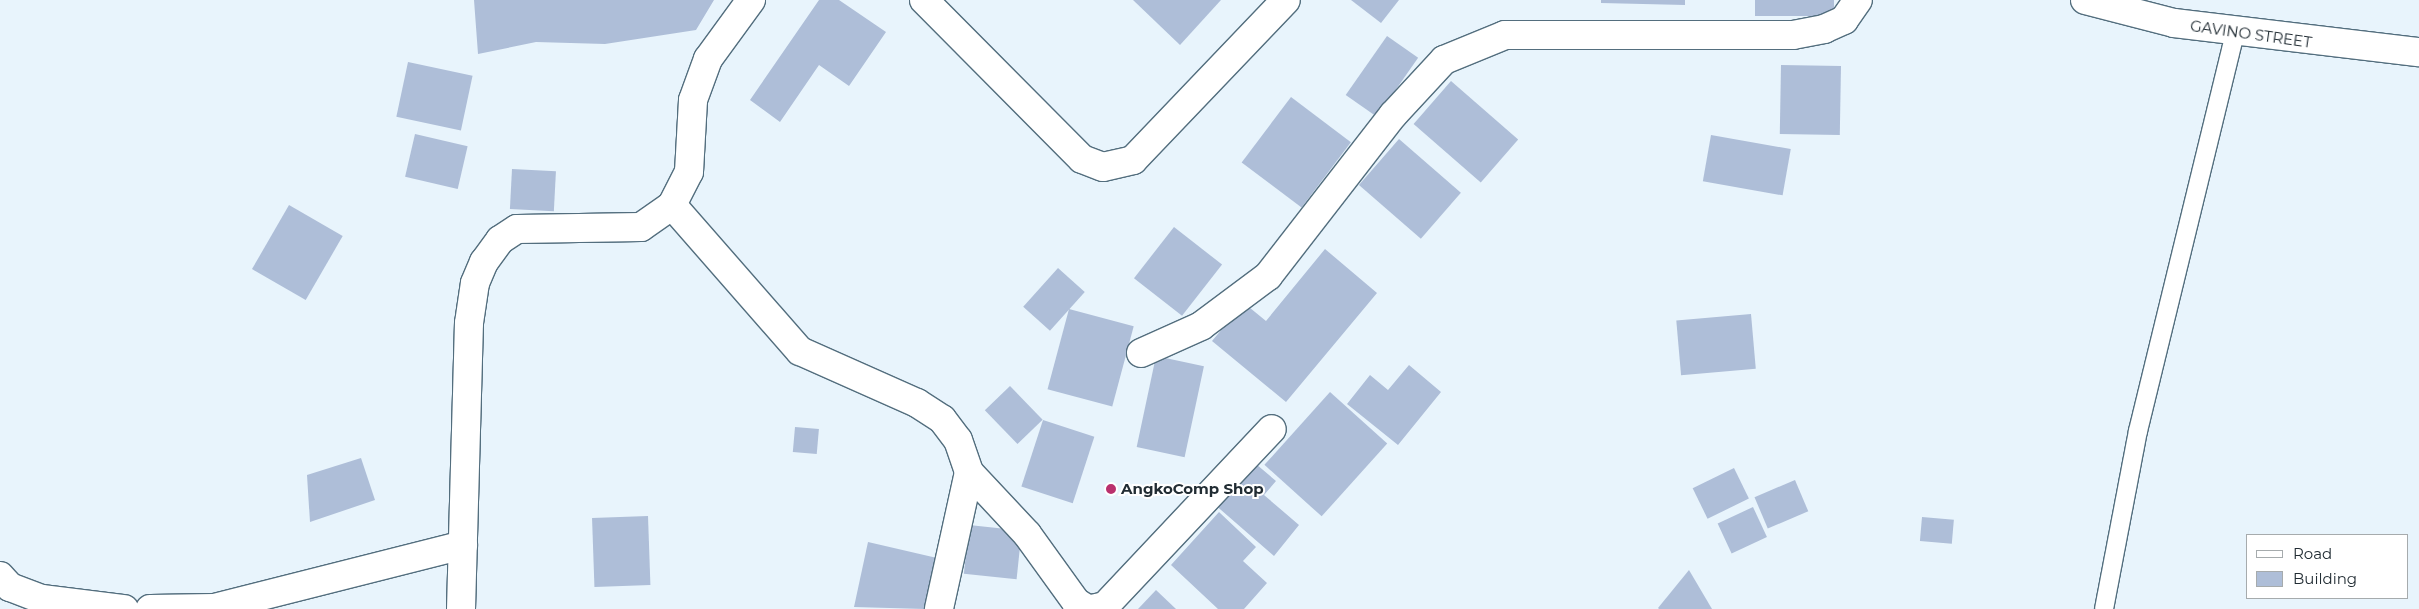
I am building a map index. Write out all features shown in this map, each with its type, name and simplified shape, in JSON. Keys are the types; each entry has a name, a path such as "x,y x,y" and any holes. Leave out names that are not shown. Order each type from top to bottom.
{"street":[{"path":"461,609 469,323 475,283 484,262 500,240 518,229 641,227 672,204 689,172 693,100 708,59 751,0"},
{"path":"924,0 1082,159 1103,167 1133,160 1286,0"},
{"path":"1141,353 1202,326 1268,276 1393,115 1444,60 1505,35 1793,34 1824,29 1844,20 1858,0"},
{"name":"GAVINO STREET","path":"2085,0 2174,23 2235,32 2419,52"},
{"path":"672,204 800,351 918,403 942,419 958,440 969,472 1027,534 1076,602 1087,609"},
{"path":"1092,609 1105,606 1272,429"},
{"path":"939,609 969,472"},
{"path":"150,609 214,608 463,545"},
{"path":"0,576 10,586 42,599 124,609"}],"lane":[{"path":"2104,609 2138,431 2235,32"}],"building":[{"path":"474,0 714,0 696,30 605,44 536,42 478,54"},
{"path":"819,0 839,0 886,32 849,86 819,65 780,122 750,100"},
{"path":"1133,0 1221,0 1180,45"},
{"path":"1351,0 1399,0 1381,23"},
{"path":"1601,0 1685,0 1685,5 1601,3"},
{"path":"1755,0 1834,0 1834,16 1755,16"},
{"path":"1387,36 1418,58 1377,117 1346,95"},
{"path":"408,62 473,76 461,130 396,117"},
{"path":"1781,65 1841,66 1840,135 1780,134"},
{"path":"1451,81 1518,139 1481,182 1414,124"},
{"path":"1291,97 1351,142 1302,208 1242,162"},
{"path":"415,134 468,146 458,189 405,177"},
{"path":"1711,135 1791,149 1783,195 1703,181"},
{"path":"1399,139 1461,193 1421,239 1359,185"},
{"path":"512,169 556,171 554,211 510,209"},
{"path":"289,205 343,236 306,300 252,269"},
{"path":"1174,227 1222,265 1182,316 1134,278"},
{"path":"1325,249 1377,293 1286,402 1212,341 1244,303 1266,321"},
{"path":"1058,268 1085,292 1050,331 1023,307"},
{"path":"1069,309 1134,326 1112,407 1048,389"},
{"path":"1751,314 1756,369 1681,375 1676,321"},
{"path":"1156,356 1204,366 1185,457 1137,447"},
{"path":"1409,365 1441,392 1398,445 1347,404 1370,375 1388,390"},
{"path":"1010,386 1043,420 1017,444 985,410"},
{"path":"1330,392 1387,444 1322,516 1264,465"},
{"path":"1043,420 1094,437 1073,503 1021,487"},
{"path":"795,427 819,429 817,454 793,452"},
{"path":"361,458 375,500 310,522 307,475"},
{"path":"1250,459 1276,481 1264,495 1299,525 1274,556 1213,503"},
{"path":"1734,468 1749,499 1708,519 1693,488"},
{"path":"1795,480 1808,511 1768,528 1754,497"},
{"path":"1753,507 1767,537 1732,553 1718,523"},
{"path":"1219,512 1256,547 1243,561 1267,583 1244,609 1218,609 1171,565"},
{"path":"648,516 650,585 594,587 592,518"},
{"path":"1922,517 1954,520 1952,544 1920,541"},
{"path":"969,525 1022,531 1017,579 964,574"},
{"path":"868,542 937,558 925,609 854,607"},
{"path":"1689,570 1712,609 1659,609 1658,608"},
{"path":"1156,590 1176,609 1138,609"}],"place":[{"name":"AngkoComp Shop","path":"1111,489"}]}
